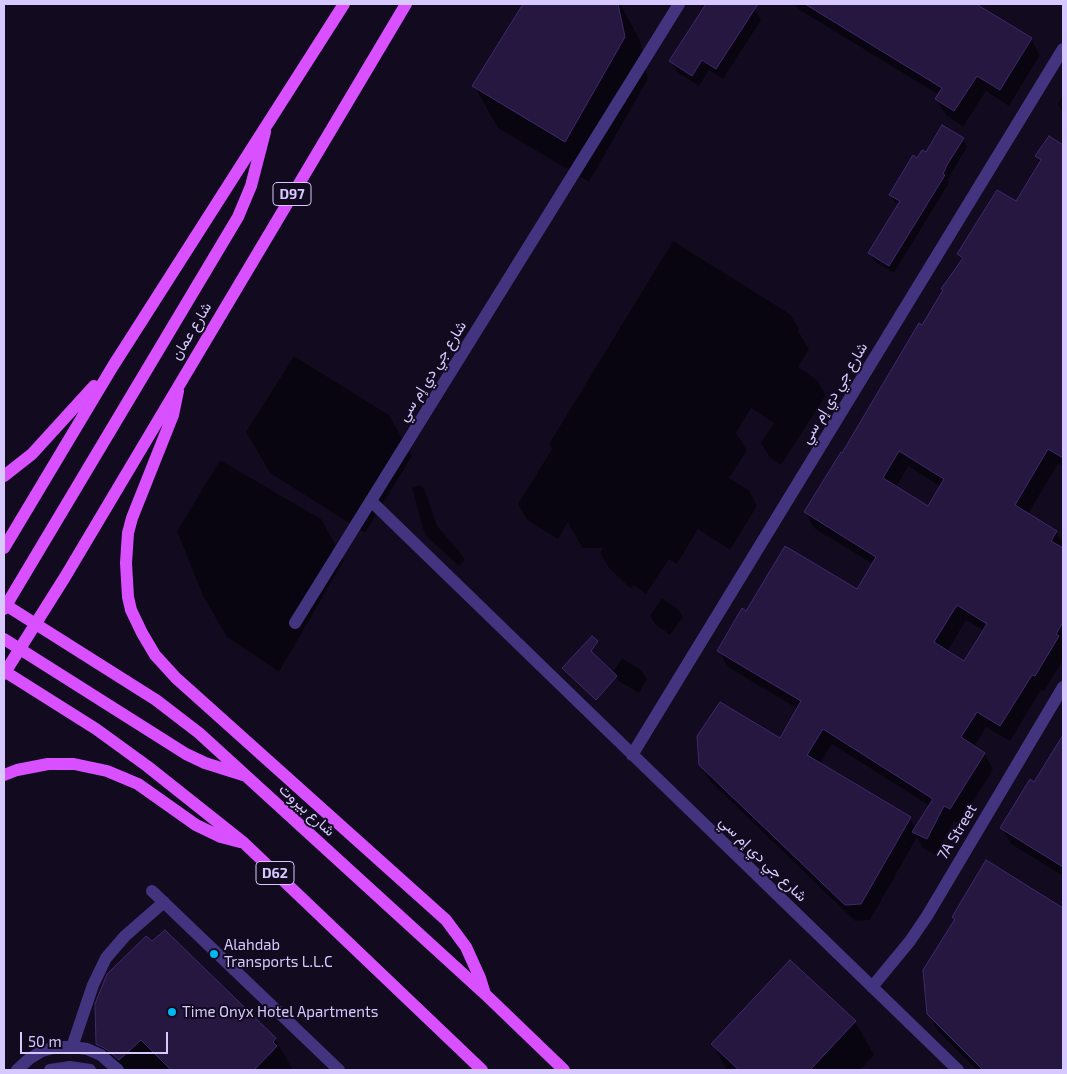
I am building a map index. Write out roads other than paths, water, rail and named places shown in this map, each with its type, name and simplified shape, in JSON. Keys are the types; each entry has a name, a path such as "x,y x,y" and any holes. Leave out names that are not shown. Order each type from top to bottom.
{"main road":[{"path":"4,548 113,366 344,4"},
{"name":"شارع عمان","path":"4,672 65,576 406,4"},
{"path":"4,606 238,216 251,186 266,124"},
{"path":"4,476 32,454 113,366"},
{"path":"178,384 173,415 132,518 128,533 126,563 128,597 131,610 142,633 155,655 176,678 446,920 470,955 485,994"},
{"name":"شارع بيروت","path":"4,606 156,700 198,733 485,994 564,1070"},
{"path":"4,639 186,754 218,768 245,776"},
{"name":"D62","path":"4,672 96,729 147,766 244,843 482,1070"},
{"path":"4,775 17,770 48,764 74,764 107,770 138,784 196,826 221,837 244,843"}],"street":[{"name":"شارع جي دي إم سي","path":"295,623 679,4"},
{"name":"شارع جي دي إم سي","path":"632,755 1063,49"},
{"name":"شارع جي دي إم سي","path":"371,501 958,1070"},
{"name":"7A Street","path":"872,987 910,941 927,916 1063,687"},
{"path":"152,891 339,1070"},
{"path":"72,1047 93,985 106,958 125,936 164,902"},
{"path":"16,1070 42,1051 56,1047 87,1049 101,1055 118,1070"},
{"path":"50,1070 70,1067 90,1070"}],"place":[{"name":"Alahdab Transports L.L.C","path":"214,954"},
{"name":"Time Onyx Hotel Apartments","path":"172,1012"}]}
